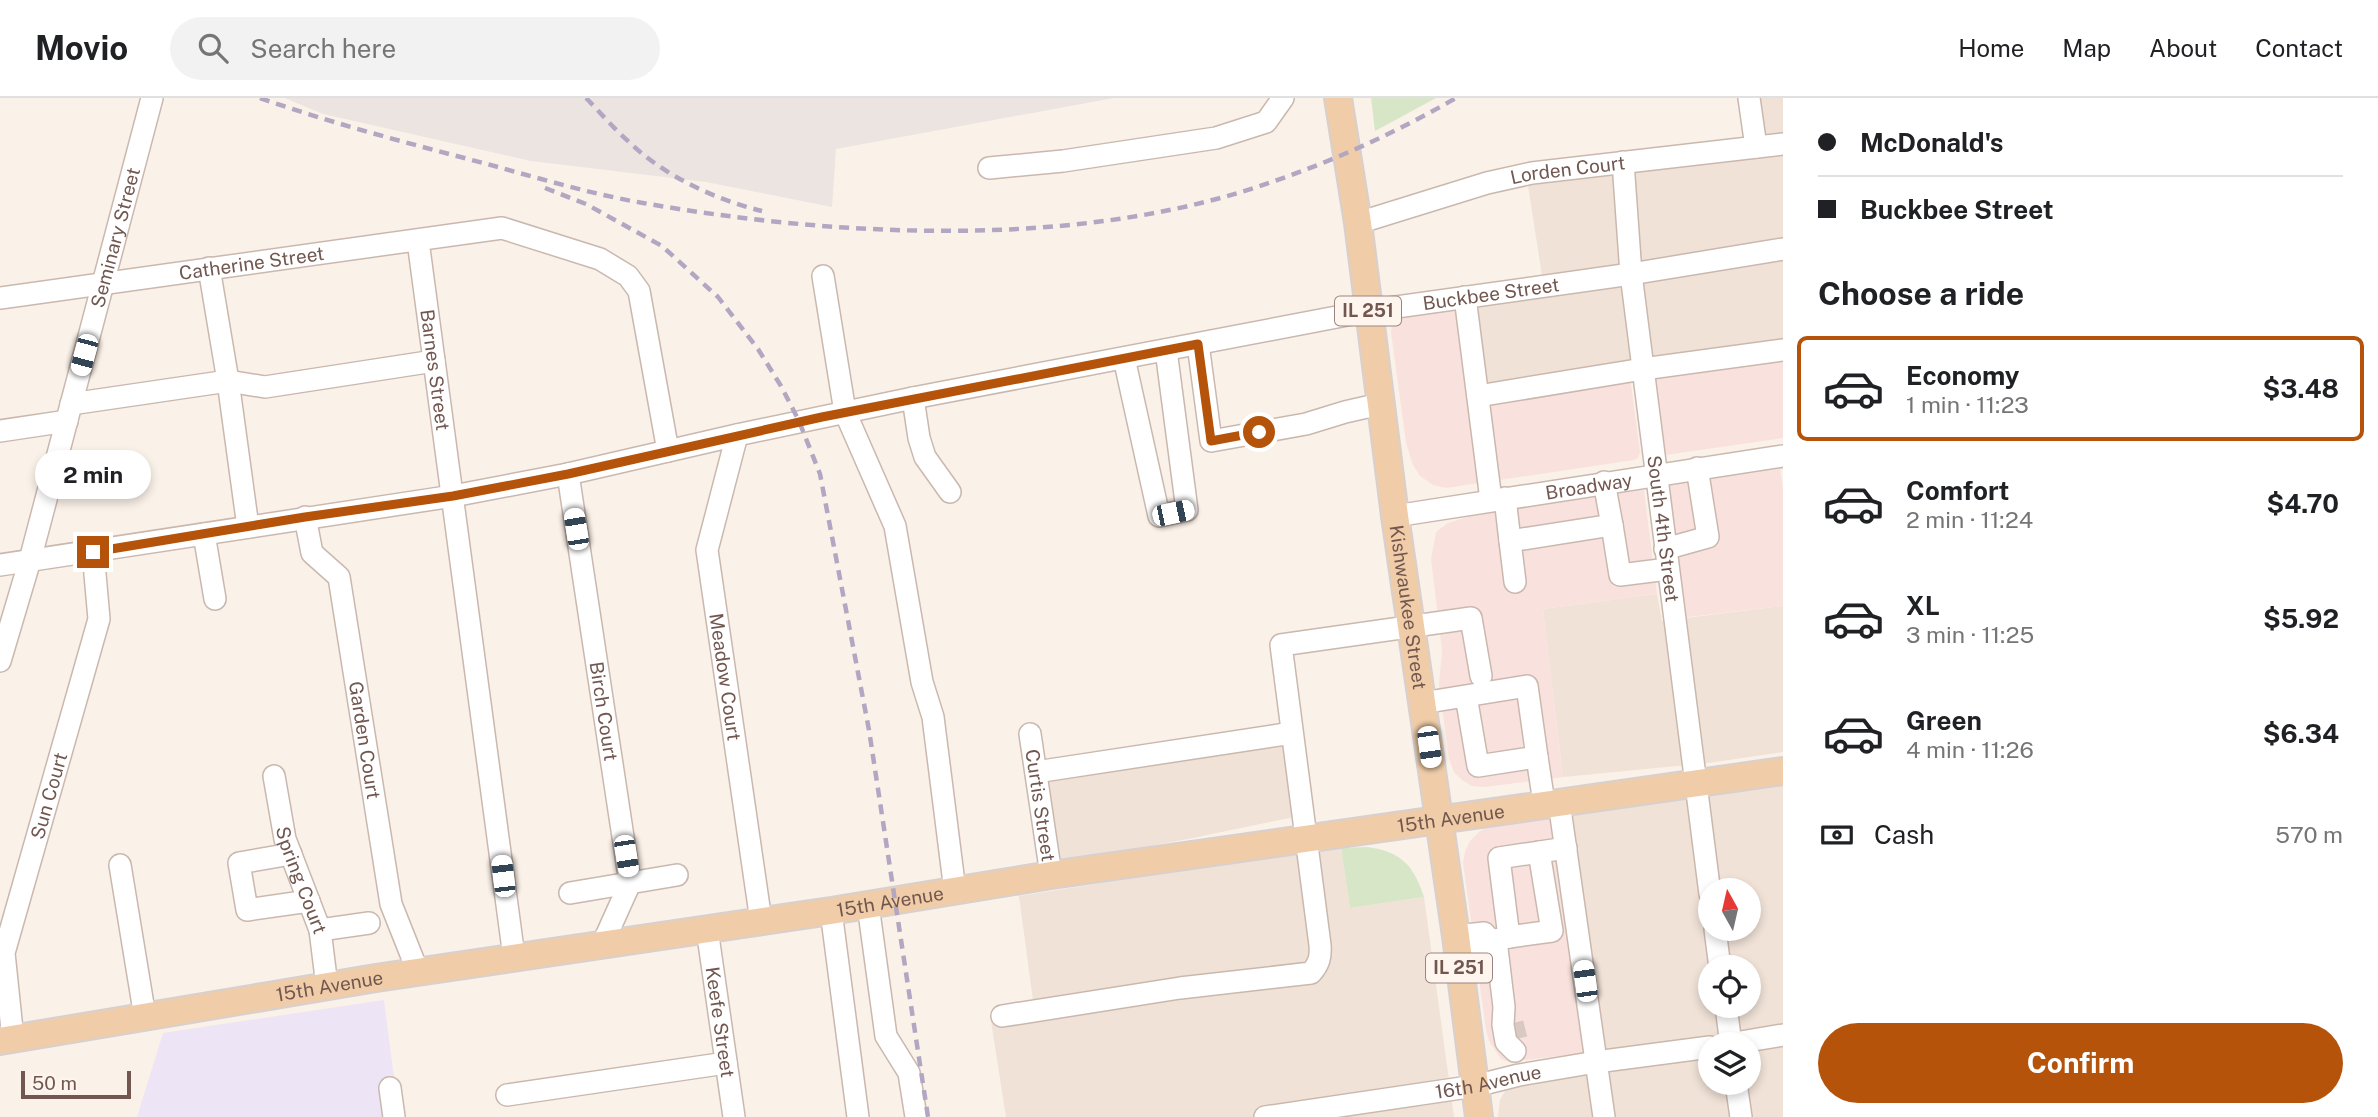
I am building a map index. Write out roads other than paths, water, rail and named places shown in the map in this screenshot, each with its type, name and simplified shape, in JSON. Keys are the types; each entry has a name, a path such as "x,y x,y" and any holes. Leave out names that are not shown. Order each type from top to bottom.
{"main road":[{"name":"Kishwaukee Street","path":"1338,98 1358,223 1395,516 1479,1117"},
{"name":"15th Avenue","path":"7,1040 327,986 831,911 1051,875 1783,771"}],"street":[{"name":"Seminary Street","path":"0,662 30,560 152,98"},
{"path":"989,169 1216,138 1266,122 1283,98"},
{"path":"1749,98 1756,147"},
{"name":"Lorden Court","path":"1358,223 1487,183 1532,173 1783,144"},
{"name":"South 4th Street","path":"1623,162 1631,274 1708,878"},
{"name":"Catherine Street","path":"0,298 418,242 502,228 600,259 628,276 639,291 668,451"},
{"name":"Barnes Street","path":"418,242 453,496"},
{"name":"Buckbee Street","path":"0,565 453,496 568,474 912,398 1368,311 1631,274 1783,249"},
{"path":"209,268 228,381 247,527"},
{"path":"823,276 845,412 895,526 922,682 933,717 955,891"},
{"path":"1465,298 1478,396 1498,499 1510,541 1515,582"},
{"path":"1198,344 1211,441 1306,424 1380,404"},
{"path":"1124,358 1159,516 1187,510 1166,350"},
{"path":"1478,396 1783,350"},
{"path":"0,431 69,412 228,381 265,387 434,361"},
{"path":"912,398 925,457 950,492"},
{"name":"Meadow Court","path":"737,435 707,550 761,921"},
{"name":"Broadway","path":"1395,516 1783,456"},
{"path":"1604,482 1620,575 1666,559 1708,537 1698,468"},
{"name":"Birch Court","path":"568,474 630,883"},
{"path":"453,496 514,957"},
{"name":"Garden Court","path":"305,517 312,553 339,577 391,904 418,972"},
{"path":"1510,541 1612,525"},
{"path":"205,534 215,600"},
{"name":"Sun Court","path":"7,1040 4,953 99,619 93,552"},
{"path":"1002,1016 1180,988 1311,973 1321,956 1320,945 1281,645 1471,618 1481,676"},
{"path":"1422,703 1527,686 1537,757 1566,848 1604,1117"},
{"path":"1466,696 1478,766 1537,757"},
{"path":"1036,772 1292,733"},
{"name":"Curtis Street","path":"1030,734 1051,875"},
{"name":"Spring Court","path":"274,776 285,839 320,930 327,986"},
{"path":"1519,1075 1499,940 1499,858 1566,848"},
{"path":"1457,945 1484,933 1499,940 1552,930 1539,852"},
{"path":"290,854 239,863 247,910 309,901"},
{"path":"120,865 145,1017"},
{"path":"570,893 677,875"},
{"path":"603,943 630,883"},
{"path":"868,905 886,1036 909,1073 916,1117"},
{"path":"831,911 858,1117"},
{"path":"320,930 369,923"},
{"name":"Keefe Street","path":"707,929 734,1117"},
{"path":"847,1026 884,1021"},
{"name":"16th Avenue","path":"1761,1039 1783,1035"},
{"name":"16th Avenue","path":"1265,1117 1475,1086 1519,1075 1596,1062 1698,1048"},
{"path":"506,1094 726,1063"},
{"path":"390,1088 394,1117"},
{"path":"1738,1095 1741,1117"}],"tunnel":[{"path":"1513,1023 1517,1039"}],"railway":[{"path":"260,98 373,133 623,199 790,223 944,231 1020,229 1096,222 1170,210 1241,192 1351,151 1456,98"},
{"path":"586,98 622,136 657,165 708,193 762,211"},
{"path":"545,188 586,204 662,246 718,297 758,349 799,421 820,474 869,730 928,1117"}]}
